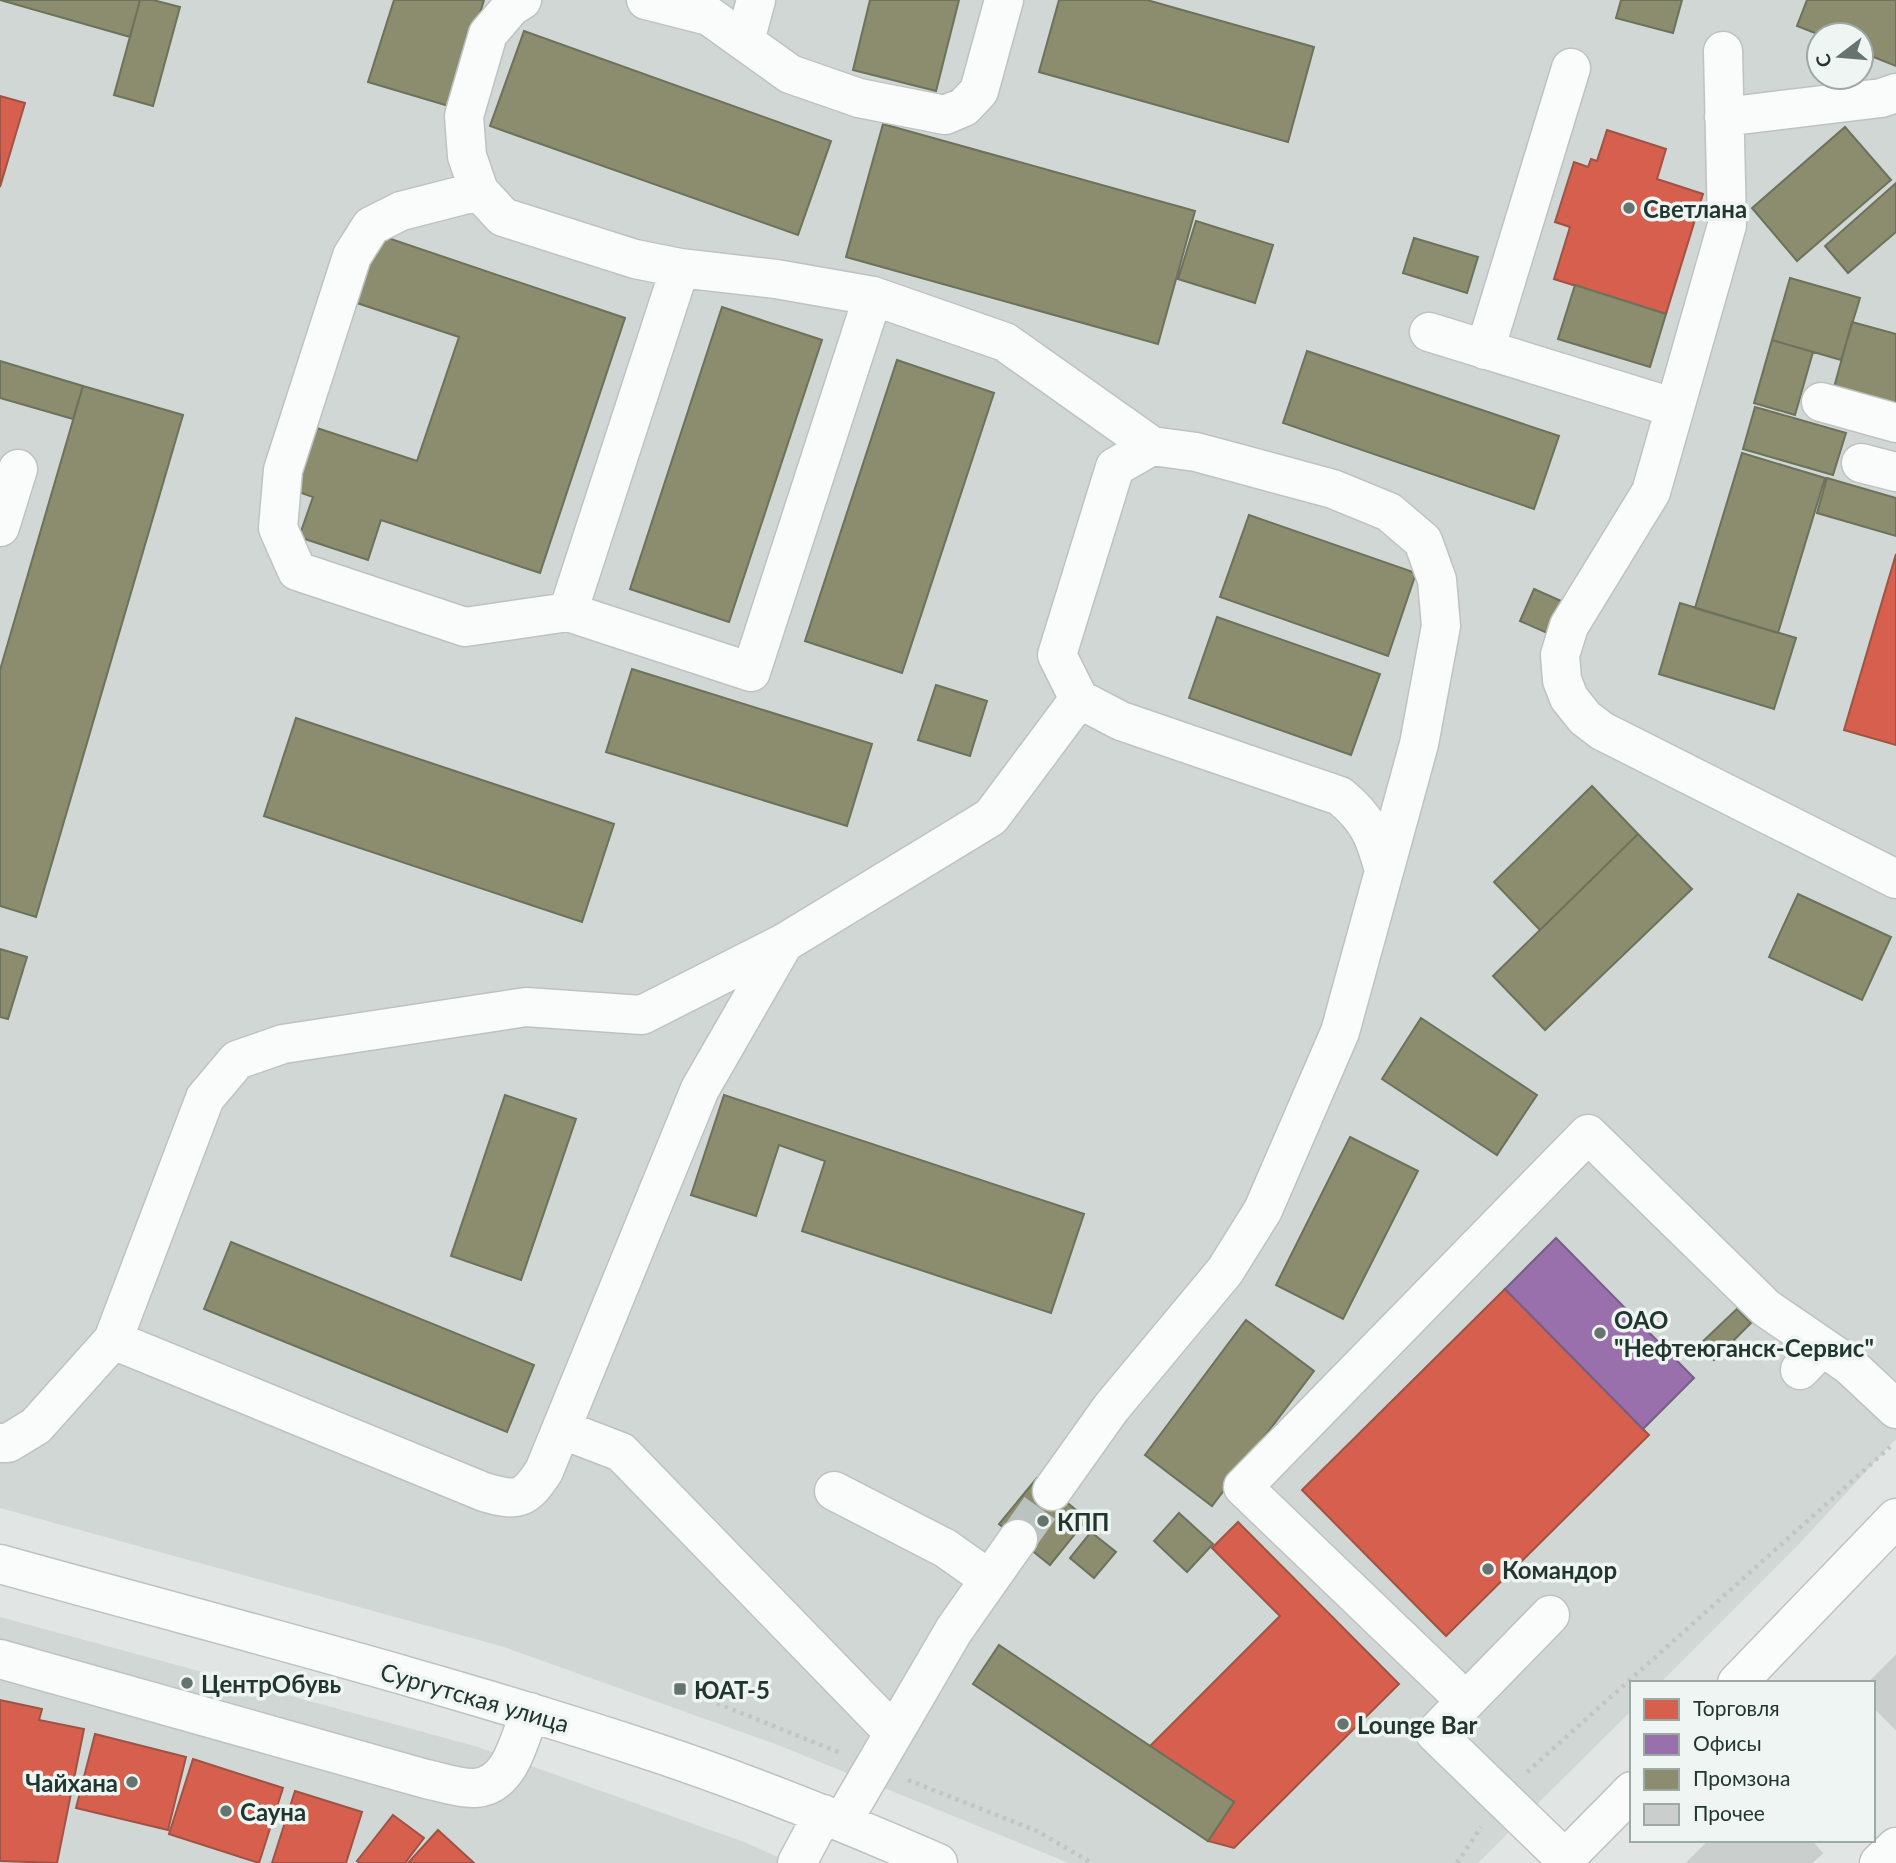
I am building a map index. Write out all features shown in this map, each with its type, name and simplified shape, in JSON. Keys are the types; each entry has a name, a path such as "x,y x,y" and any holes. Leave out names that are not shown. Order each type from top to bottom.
{"street":[{"path":"522,0 511,6 488,34 464,116 467,156 479,191 503,217 635,259 873,296 1005,342 1152,446 1196,452 1334,489 1389,512 1423,541 1437,580 1441,626 1419,744 1340,1032 1263,1210 1225,1271 1111,1408 1052,1490"},
{"path":"646,0 709,16 790,74 859,98 944,115 964,107 979,91 1004,0"},
{"path":"745,41 756,0"},
{"path":"1723,51 1727,225 1651,492 1569,626 1560,656 1562,680 1569,698 1585,718 1602,731 1896,879"},
{"path":"1485,350 1571,68"},
{"path":"1724,117 1881,98 1896,93"},
{"path":"479,191 401,211 371,226 352,256 283,470 278,528 297,571 465,626 568,612 751,671 873,296"},
{"path":"568,612 680,268"},
{"path":"1429,332 1675,408"},
{"path":"1821,402 1896,423"},
{"path":"1152,446 1115,467 1057,655 1079,699 1121,721 1340,796 1358,811 1375,836 1384,871"},
{"path":"0,527 18,468"},
{"path":"0,1443 8,1443 36,1426 113,1340 205,1098 237,1060 283,1044 526,1007 642,1015 784,943 991,817 1079,699"},
{"path":"113,1340 484,1492 509,1499 531,1491 544,1471 562,1429 700,1089 784,943"},
{"path":"1466,1701 1243,1487 1588,1134 1766,1308 1811,1358 1849,1365 1896,1409"},
{"path":"562,1429 621,1452 894,1733"},
{"path":"834,1491 945,1548 989,1580"},
{"path":"1739,1681 1896,1518"},
{"path":"797,1863 894,1733 954,1630 1018,1539"},
{"name":"Сургутская улица","path":"0,1564 530,1712 658,1753 833,1818 938,1863"},
{"path":"1550,1615 1436,1732 1563,1861 1630,1793"},
{"path":"0,1659 426,1779 474,1789 492,1784 507,1770 530,1712"},
{"path":"1879,1863 1896,1847"}],"path":[{"path":"1457,1863 1500,1796 1896,1441"}],"shaded area":[{"path":"0,0 1896,0 1896,1439 1801,1542 1662,1681 1630,1681 1630,1712 1478,1863 1069,1863 778,1745 504,1647 0,1508"},
{"path":"0,1617 478,1747 744,1842 792,1863 0,1863"}],"building: Торговля":[{"path":"0,96 25,103 0,187"},
{"name":"Светлана","path":"1607,130 1666,149 1657,179 1703,194 1666,314 1554,279 1570,227 1555,222 1574,162 1588,167 1591,159 1597,161"},
{"path":"1896,554 1896,745 1844,730"},
{"path":"1505,1289 1649,1435 1446,1636 1302,1490"},
{"path":"1238,1522 1399,1684 1234,1848 1208,1841 1234,1802 1150,1746 1280,1616 1212,1548"},
{"path":"0,1700 42,1709 39,1720 84,1729 57,1863 0,1861"},
{"path":"95,1734 186,1757 168,1830 76,1808"},
{"name":"Сауна","path":"193,1759 283,1788 259,1863 169,1834"},
{"path":"295,1791 362,1812 346,1863 272,1863"},
{"path":"393,1815 424,1838 405,1863 357,1861"},
{"path":"438,1830 474,1863 408,1863"}],"building: Офисы":[{"name":"ОАО \"Нефтеюганск-Сервис\"","path":"1556,1238 1694,1378 1643,1429 1505,1289"}],"building: Промзона":[{"path":"0,0 140,0 130,37"},
{"path":"140,0 153,0 180,7 153,106 114,95"},
{"path":"394,0 484,0 452,107 368,82"},
{"path":"870,0 959,0 936,91 853,70"},
{"path":"1059,0 1147,0 1314,47 1288,142 1039,72"},
{"path":"1621,0 1682,0 1673,33 1616,18"},
{"path":"1807,0 1896,0 1896,66 1875,58 1875,21 1805,21 1805,29 1797,26"},
{"path":"524,31 831,141 798,235 490,126"},
{"path":"883,124 1195,211 1158,344 846,257"},
{"path":"1845,127 1891,180 1797,261 1752,208"},
{"path":"1896,183 1896,232 1848,273 1825,246"},
{"path":"1196,221 1273,245 1255,303 1178,279"},
{"path":"373,233 625,318 540,573 381,520 368,560 299,537 313,497 290,489 311,426 417,461 459,337 351,301"},
{"path":"1414,238 1478,257 1467,293 1403,273"},
{"path":"1790,278 1860,298 1841,360 1772,340"},
{"path":"1575,285 1666,314 1650,367 1558,339"},
{"path":"722,307 822,340 729,622 630,589"},
{"path":"1852,322 1896,334 1896,409 1833,391"},
{"path":"1772,340 1813,352 1795,415 1754,403"},
{"path":"1307,351 1559,436 1534,509 1283,423"},
{"path":"897,360 994,393 902,673 805,641"},
{"path":"0,361 83,386 73,419 0,398"},
{"path":"83,386 183,415 36,917 0,906 0,670"},
{"path":"1755,407 1846,433 1833,475 1743,449"},
{"path":"1742,453 1825,478 1778,633 1695,608"},
{"path":"1827,478 1896,498 1896,536 1817,513"},
{"path":"1249,515 1416,573 1388,656 1220,597"},
{"path":"1534,589 1568,604 1554,636 1520,621"},
{"path":"1680,603 1796,638 1774,709 1659,674"},
{"path":"1217,617 1380,674 1351,755 1189,698"},
{"path":"632,669 872,744 847,826 606,752"},
{"path":"936,685 987,701 970,756 918,740"},
{"path":"296,718 614,824 582,922 264,816"},
{"path":"1592,786 1638,834 1540,930 1494,882"},
{"path":"1638,834 1692,889 1545,1030 1493,976"},
{"path":"1798,894 1891,937 1862,1000 1769,957"},
{"path":"0,949 27,957 8,1019 0,1017"},
{"path":"1421,1018 1537,1095 1497,1155 1382,1079"},
{"path":"505,1095 576,1119 521,1280 451,1256"},
{"path":"724,1095 1084,1214 1051,1313 802,1231 825,1161 779,1145 756,1216 691,1195"},
{"path":"1350,1137 1418,1171 1343,1319 1276,1285"},
{"path":"231,1242 534,1365 507,1432 204,1309"},
{"path":"1737,1309 1751,1323 1714,1360 1699,1345"},
{"path":"1246,1320 1314,1371 1212,1506 1145,1455"},
{"name":"КПП","path":"1037,1478 1087,1519 1050,1565 999,1524"},
{"path":"1179,1513 1213,1544 1187,1572 1154,1541"},
{"path":"1091,1532 1116,1552 1094,1578 1070,1558"},
{"path":"999,1645 1234,1802 1208,1841 973,1684"}],"building: Прочее":[{"path":"1896,1656 1896,1729 1875,1708 1875,1681 1871,1681"},
{"path":"1708,1842 1812,1842 1822,1853 1811,1863 1687,1863"}],"tunnel":[{"path":"1018,1539 1052,1491"}],"place":[{"name":"Светлана","path":"1629,208"},
{"name":"ОАО \"Нефтеюганск-Сервис\"","path":"1600,1333"},
{"name":"КПП","path":"1043,1521"},
{"name":"Командор","path":"1488,1569"},
{"name":"ЦентрОбувь","path":"187,1683"},
{"name":"ЮАТ-5","path":"680,1689"},
{"name":"Lounge Bar","path":"1343,1724"},
{"name":"Чайхана","path":"132,1782"},
{"name":"Сауна","path":"226,1811"}]}
